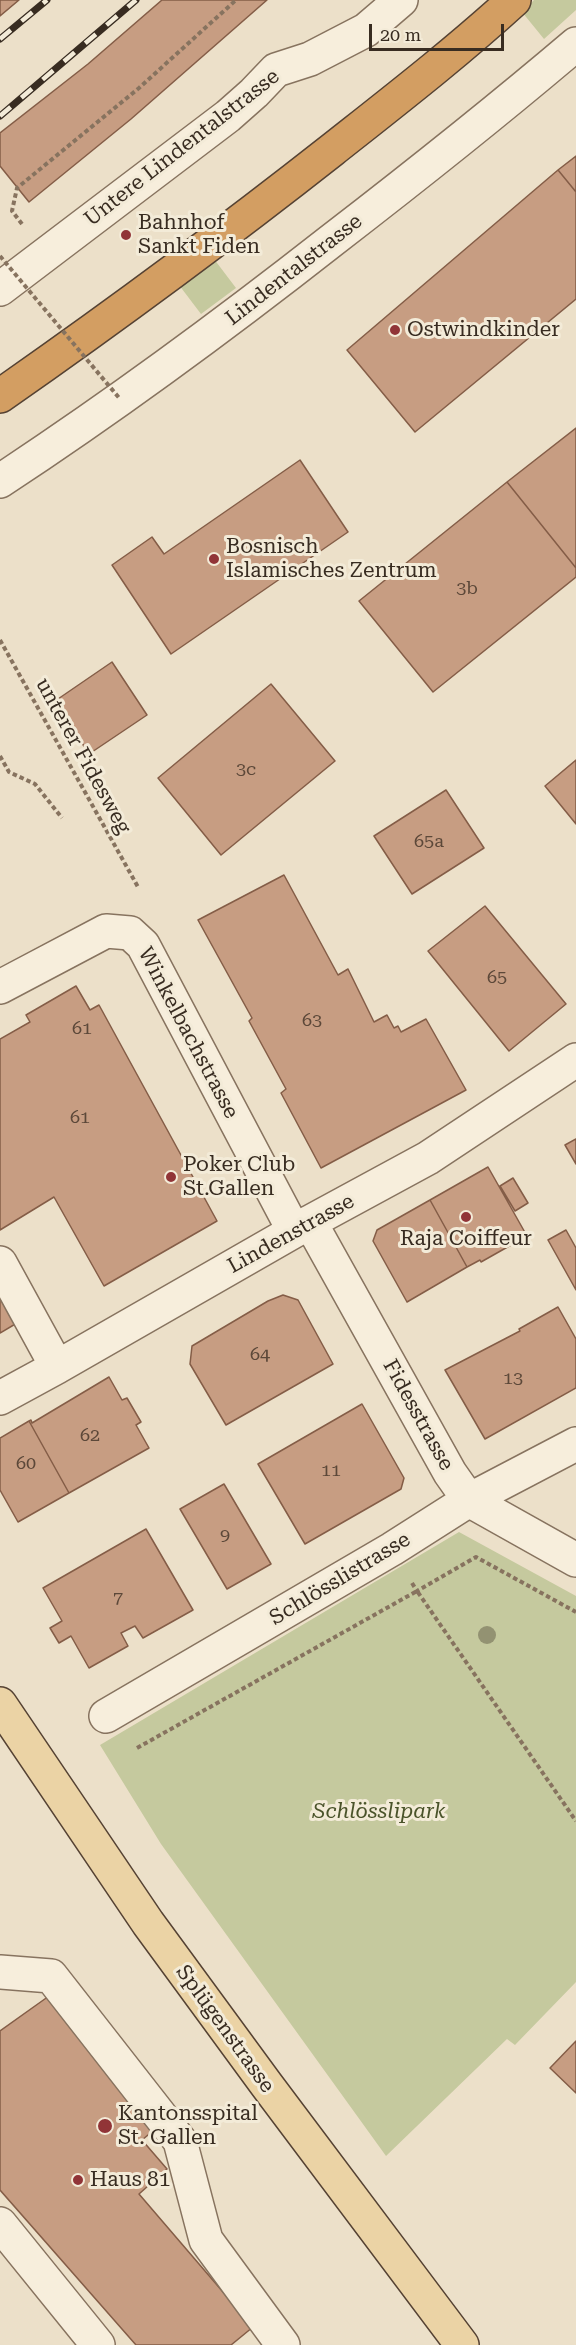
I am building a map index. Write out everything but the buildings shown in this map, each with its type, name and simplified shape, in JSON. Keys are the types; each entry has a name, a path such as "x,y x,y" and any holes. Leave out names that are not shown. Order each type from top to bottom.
{"highway":[{"path":"0,396 107,321 278,193 455,53 514,0"}],"main road":[{"name":"Splügenstrasse","path":"0,1704 148,1923 462,2345"}],"street":[{"name":"Untere Lindentalstrasse","path":"0,289 228,116 276,70 310,59 357,35 401,0"},
{"name":"Lindentalstrasse","path":"0,481 218,329 471,132 576,44"},
{"name":"Winkelbachstrasse","path":"0,987 106,931 130,933 143,945 302,1226"},
{"name":"Lindenstrasse","path":"0,1398 302,1226 428,1158 576,1060"},
{"name":"Fidesstrasse","path":"302,1226 450,1473 469,1500 576,1560"},
{"path":"0,1263 57,1367"},
{"name":"Schlösslistrasse","path":"106,1716 392,1549 469,1500 576,1444"},
{"path":"0,1972 51,1976 180,2141 206,2240 284,2345"},
{"path":"0,2224 98,2345"}],"path":[{"path":"18,188 139,88 236,0"},
{"path":"0,256 120,399"},
{"name":"unterer Fidesweg","path":"0,640 138,887"},
{"path":"0,756 9,772 35,784 62,818"},
{"path":"137,1748 476,1557 576,1612"},
{"path":"417,1590 576,1821"}],"green space":[{"path":"534,0 576,0 576,10 544,39 522,12"},
{"path":"214,259 236,288 201,314 179,285"},
{"name":"Schlösslipark","path":"459,1532 576,1596 576,1982 515,2045 507,2039 386,2156 161,1844 100,1745"}],"railway":[{"path":"0,39 47,0"},
{"path":"0,116 136,0"}],"place":[{"name":"Bahnhof Sankt Fiden","path":"126,235"},
{"name":"Ostwindkinder","path":"395,330"},
{"name":"Bosnisch Islamisches Zentrum","path":"214,559"},
{"name":"Poker Club St.Gallen","path":"171,1177"},
{"name":"Raja Coiffeur","path":"466,1217"},
{"name":"Kantonsspital St. Gallen","path":"105,2126"},
{"name":"Haus 81","path":"78,2180"}]}
